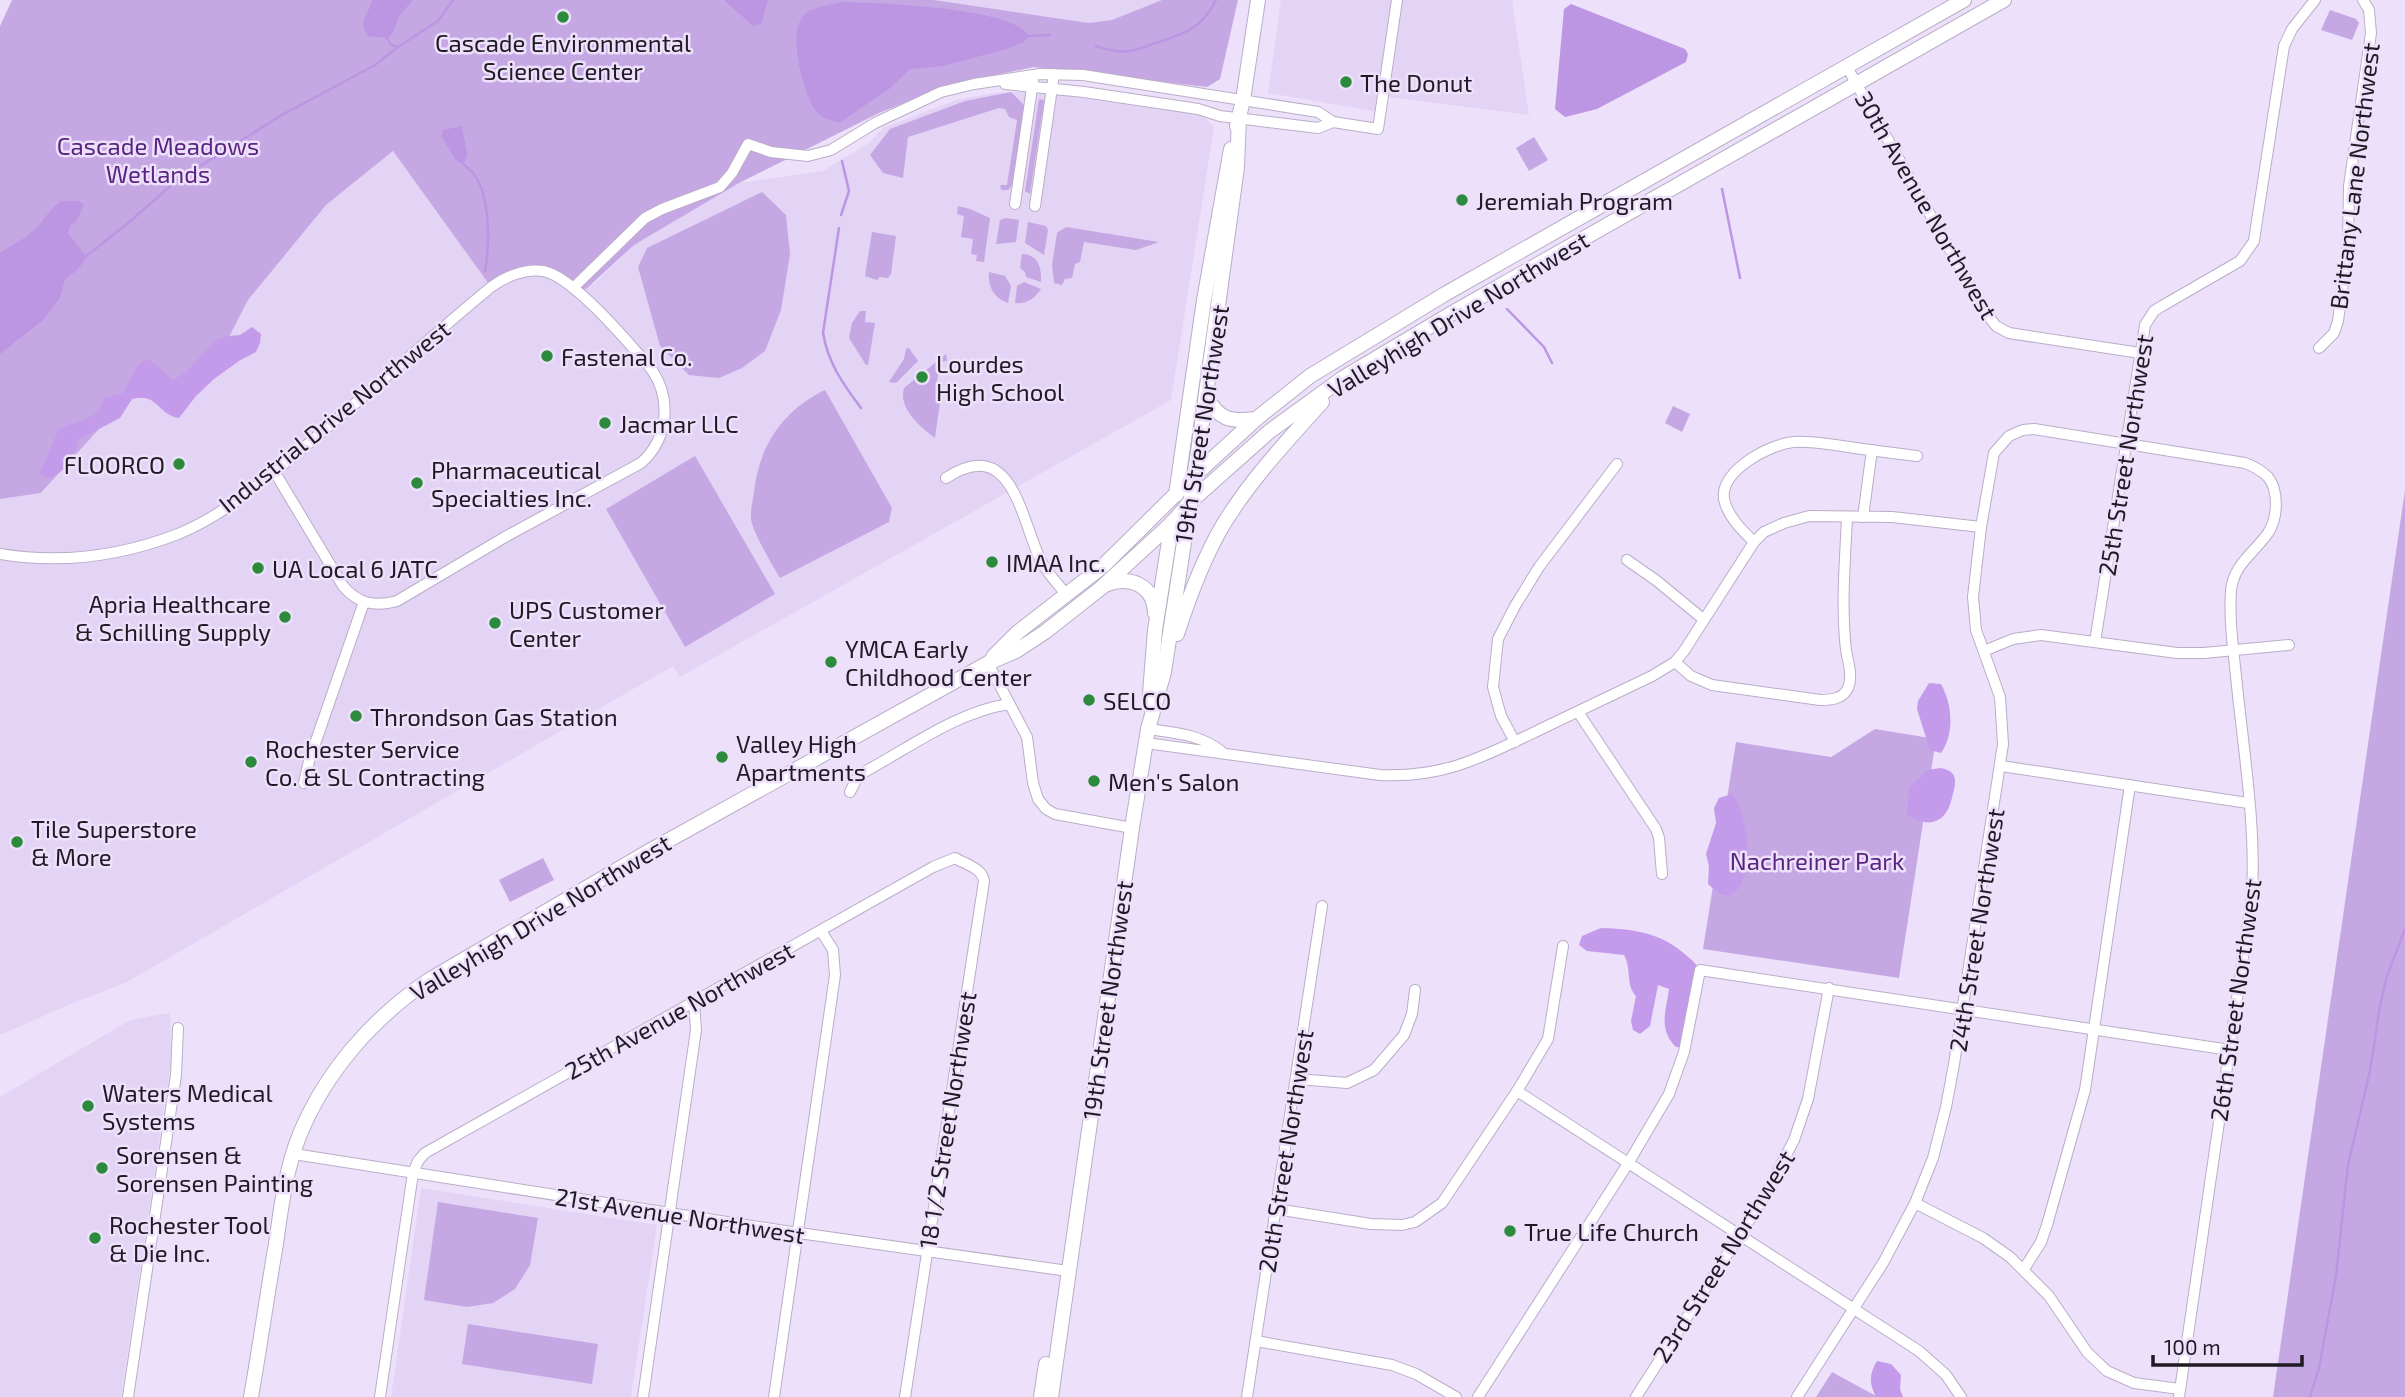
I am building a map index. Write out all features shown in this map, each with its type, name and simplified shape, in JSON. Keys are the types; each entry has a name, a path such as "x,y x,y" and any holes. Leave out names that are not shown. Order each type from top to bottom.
{"main road":[{"name":"19th Street Northwest","path":"1147,736 1155,630 1224,181 1243,100 1258,0"},
{"name":"Valleyhigh Drive Northwest","path":"988,663 1017,632 1102,567 1195,475 1256,419 1310,376 1368,339 1964,0"},
{"name":"Valleyhigh Drive Northwest","path":"251,1397 281,1211 294,1154 308,1116 325,1085 373,1026 408,995 651,849 988,663 1016,651 1101,588 1172,523 1189,503 1270,431 1343,379 2004,0"},
{"name":"19th Street Northwest","path":"1051,1397 1132,828 1147,736 1164,672 1195,475 1237,166 1239,117"},
{"path":"1164,672 1191,591 1223,526 1243,494 1276,452 1343,379"},
{"path":"1206,396 1217,413 1228,419 1256,419"},
{"path":"1101,588 1124,581 1143,586 1154,601 1155,630"},
{"name":"19th Street Northwest","path":"1041,1397 1068,1271"}],"street":[{"path":"573,288 645,218 720,187 732,173 748,144 771,152 808,156 831,150 875,123 931,97 974,84 1033,80 1054,74 1083,75 1318,112 1333,122 1378,129 1397,0"},
{"name":"25th Street Northwest","path":"2095,642 2145,325 2154,311 2234,265 2250,248 2256,227 2284,46 2292,29 2315,0"},
{"name":"Brittany Lane Northwest","path":"2319,348 2333,333 2337,321 2347,261 2349,186 2371,33 2369,10 2362,0"},
{"name":"30th Avenue Northwest","path":"1847,67 1985,312 1996,326 2017,335 2140,353"},
{"path":"1035,206 1054,74"},
{"path":"1033,80 1053,90 1198,109 1220,116 1318,128 1333,122"},
{"path":"1015,204 1033,80"},
{"name":"Industrial Drive Northwest","path":"0,554 63,559 99,555 179,533 210,517 274,471 503,279 526,271 542,271 555,275 573,288 652,370 662,391 664,417 660,439 655,448 641,463 505,537 397,601 381,605 364,602"},
{"name":"24th Street Northwest","path":"1797,1397 1883,1263 1915,1203 1940,1134 2001,766 2003,711 1996,683 1976,630 1973,608 1981,527 1992,458 1996,449 2009,436 2034,429 2126,444"},
{"path":"1754,542 1733,518 1724,502 1726,484 1738,468 1772,447 1794,442 1917,456"},
{"name":"26th Street Northwest","path":"2126,444 2245,463 2269,478 2274,489 2273,522 2268,532 2238,566 2234,576 2231,611 2253,856 2252,895 2180,1393"},
{"path":"1863,517 1872,450"},
{"path":"1515,742 1501,716 1493,687 1498,639 1539,567 1617,464"},
{"path":"946,478 968,466 977,465 988,467 1004,477 1027,518 1040,560 1066,594"},
{"path":"274,471 343,586 350,594 364,602 309,761 304,783"},
{"path":"1675,662 1691,676 1712,685 1820,700 1836,699 1843,695 1848,688 1850,670 1843,618 1847,517"},
{"path":"1147,736 1191,735 1209,742 1223,753 1380,775 1400,776 1440,771 1471,762 1515,742 1652,676 1675,662 1754,542 1765,533 1797,518 1906,518 1981,527"},
{"path":"1627,560 1703,619"},
{"path":"1984,651 2013,639 2035,635 2177,653 2289,645"},
{"path":"988,663 1027,737 1033,783 1038,799 1046,809 1072,818 1132,828"},
{"path":"850,792 856,780 866,771 964,717 986,708 1009,704"},
{"path":"1578,712 1650,818 1659,838 1662,874"},
{"path":"2001,766 2248,803"},
{"path":"2024,1269 2041,1242 2080,1114 2095,1030 2130,785"},
{"name":"25th Avenue Northwest","path":"413,1173 418,1161 437,1144 933,867 955,858"},
{"name":"18 1/2 Street Northwest","path":"905,1397 984,881 978,870 955,858"},
{"name":"20th Street Northwest","path":"1247,1397 1322,906"},
{"path":"775,1397 835,975 832,950 821,931"},
{"path":"1276,1209 1371,1224 1402,1224 1415,1222 1442,1203 1517,1091 1548,1039 1563,946"},
{"path":"1478,1397 1629,1162 1673,1084 1687,1041 1700,970 2230,1050"},
{"name":"23rd Street Northwest","path":"1636,1397 1778,1173 1802,1118 1815,1068 1829,988"},
{"path":"1297,1079 1348,1083 1374,1070 1404,1035 1412,1014 1415,990"},
{"path":"643,1397 696,1030 694,1001"},
{"path":"128,1397 176,1075 178,1028"},
{"path":"1517,1091 1928,1358 1961,1397"},
{"name":"21st Avenue Northwest","path":"294,1154 670,1214 1068,1271"},
{"path":"380,1397 413,1173"},
{"path":"1915,1203 1983,1238 2024,1269 2049,1296 2096,1363 2114,1375 2134,1383 2180,1393"},
{"path":"1256,1341 1391,1365 1416,1374 1456,1397"}],"shaded area":[{"path":"372,0 413,0 399,16 393,33 387,38 368,36 365,30 364,21"},
{"path":"724,0 768,0 761,24 753,26"},
{"path":"934,0 1162,0 1112,20 1089,23"},
{"path":"1281,0 1512,0 1529,115 1388,97 1385,113 1268,93"},
{"path":"842,2 942,8 972,13 1018,26 1029,36 1024,42 1006,49 943,66 910,69 889,89 839,123 820,115 810,101 798,61 797,34 799,22 809,11"},
{"path":"1571,4 1685,49 1688,54 1686,62 1597,109 1565,117 1555,109 1564,9"},
{"path":"1018,92 1075,97 1203,116 1214,127 1171,400 680,677 673,666 127,982 0,1035 0,499 42,493 130,395 213,368 248,300 326,205 393,151 491,287 526,271 594,284 634,245 739,183 823,171 869,143 883,128 956,100 992,93"},
{"path":"462,126 467,153 464,165 456,160 441,136 443,130"},
{"path":"61,201 79,201 84,205 68,233 86,256 78,269 65,279 60,298 43,320 0,354 0,253 30,234"},
{"path":"252,327 261,334 256,352 214,379 179,418 166,413 153,401 132,399 120,418 78,440 72,458 61,471 49,478 39,475 58,431 67,425 87,419 99,410 104,398 123,393 138,365 146,359 173,380 185,373 216,340 240,335"},
{"path":"1929,683 1941,684 1950,709 1950,728 1941,753 1930,750 1917,709 1918,701"},
{"path":"1941,768 1954,776 1949,807 1941,818 1935,821 1915,819 1907,814 1909,788 1927,770"},
{"path":"1732,794 1745,825 1747,864 1741,884 1729,896 1718,893 1708,884 1709,866 1706,854 1716,823 1714,808 1719,798"},
{"path":"1601,928 1637,931 1658,937 1678,948 1698,968 1693,1007 1695,1027 1687,1047 1676,1047 1670,1040 1665,1027 1669,989 1658,985 1650,1026 1640,1034 1633,1030 1631,1021 1636,996 1624,955 1587,951 1579,945 1582,936"},
{"path":"170,1013 171,1062 121,1397 0,1397 0,1097 130,1020"},
{"path":"421,1188 657,1225 631,1397 391,1397"},
{"path":"1877,1361 1891,1364 1901,1375 1900,1389 1903,1397 1876,1397 1871,1379"}],"green space":[{"name":"Cascade Meadows Wetlands","path":"12,0 934,0 1089,23 1112,20 1162,0 1238,0 1220,79 1207,87 1034,67 951,84 879,113 739,183 634,245 586,289 573,288 542,271 491,287 393,151 326,205 248,300 213,368 130,395 41,493 0,499 0,26"},
{"path":"2330,10 2356,19 2359,23 2352,40 2321,30"},
{"path":"1011,92 1024,105 1013,184 1008,190 1002,190 1000,187 1007,185 1017,120 1009,117 1005,109 999,108 908,137 903,178 883,173 870,155 890,129 965,101"},
{"path":"1039,99 1044,100 1030,194 1025,191"},
{"path":"1534,137 1548,160 1529,171 1516,148"},
{"path":"762,192 786,215 790,254 781,310 765,351 742,368 719,378 689,375 660,346 638,267 647,248"},
{"path":"958,206 990,218 984,262 976,261 977,255 971,254 973,239 961,237 964,216 957,214"},
{"path":"1000,220 1019,220 1016,242 996,244"},
{"path":"1028,222 1046,226 1048,230 1044,255 1025,243"},
{"path":"1066,227 1159,242 1136,250 1084,242 1080,262 1075,264 1072,278 1065,279 1062,285 1054,283 1052,265 1057,233"},
{"path":"872,232 896,236 891,274 888,278 880,277 877,280 865,276"},
{"path":"1022,254 1032,256 1038,263 1041,282 1026,277 1020,268"},
{"path":"989,272 1005,276 1011,286 1008,303 992,291"},
{"path":"1024,282 1041,289 1030,300 1015,303 1017,286"},
{"path":"860,311 866,311 865,322 875,323 868,365 849,338 852,323"},
{"path":"909,348 918,361 896,383 889,382 904,359 906,349"},
{"path":"946,354 947,361 940,362 936,387 942,388 935,438 907,410 903,395 904,388"},
{"path":"825,390 892,508 889,522 780,578 752,525 751,509 757,475 768,445 785,419 810,398"},
{"path":"1673,406 1690,414 1682,432 1665,423"},
{"path":"695,456 775,594 685,647 606,509"},
{"path":"2405,490 2405,1397 2273,1397"},
{"name":"Nachreiner Park","path":"1875,729 1936,739 1899,978 1703,949 1736,742 1831,757"},
{"path":"543,858 554,880 510,902 499,880"},
{"path":"438,1202 538,1218 530,1265 515,1289 493,1303 467,1307 424,1300"},
{"path":"468,1324 598,1344 592,1384 462,1364"},
{"path":"1832,1372 1878,1397 1816,1397"}],"waterway":[{"path":"85,257 176,181 282,115 375,65 438,21 453,0"},
{"path":"1096,46 1116,51 1132,51 1171,38 1204,19 1216,0"},
{"path":"1029,36 1050,35"},
{"path":"387,38 391,45 398,47"},
{"path":"841,215 849,191 842,161"},
{"path":"464,165 473,173 484,198 488,229 485,271"},
{"path":"1722,189 1740,278"},
{"path":"839,228 823,333 832,364 861,408"},
{"path":"1507,309 1544,347 1552,363"},
{"path":"2310,1397 2319,1368 2336,1276 2348,1165 2370,1071 2380,1006 2387,976 2405,929"}],"place":[{"name":"Cascade Environmental Science Center","path":"563,17"},
{"name":"The Donut","path":"1346,82"},
{"name":"Jeremiah Program","path":"1462,200"},
{"name":"Fastenal Co.","path":"547,356"},
{"name":"Lourdes High School","path":"922,377"},
{"name":"Jacmar LLC","path":"605,423"},
{"name":"FLOORCO","path":"179,464"},
{"name":"Pharmaceutical Specialties Inc.","path":"417,483"},
{"name":"IMAA Inc.","path":"992,562"},
{"name":"UA Local 6 JATC","path":"258,568"},
{"name":"Apria Healthcare & Schilling Supply","path":"285,617"},
{"name":"UPS Customer Center","path":"495,623"},
{"name":"YMCA Early Childhood Center","path":"831,662"},
{"name":"SELCO","path":"1089,700"},
{"name":"Throndson Gas Station","path":"356,716"},
{"name":"Valley High Apartments","path":"722,757"},
{"name":"Rochester Service Co. & SL Contracting","path":"251,762"},
{"name":"Men's Salon","path":"1094,781"},
{"name":"Tile Superstore & More","path":"17,842"},
{"name":"Waters Medical Systems","path":"88,1106"},
{"name":"Sorensen & Sorensen Painting","path":"102,1168"},
{"name":"True Life Church","path":"1510,1231"},
{"name":"Rochester Tool & Die Inc.","path":"95,1238"}]}
